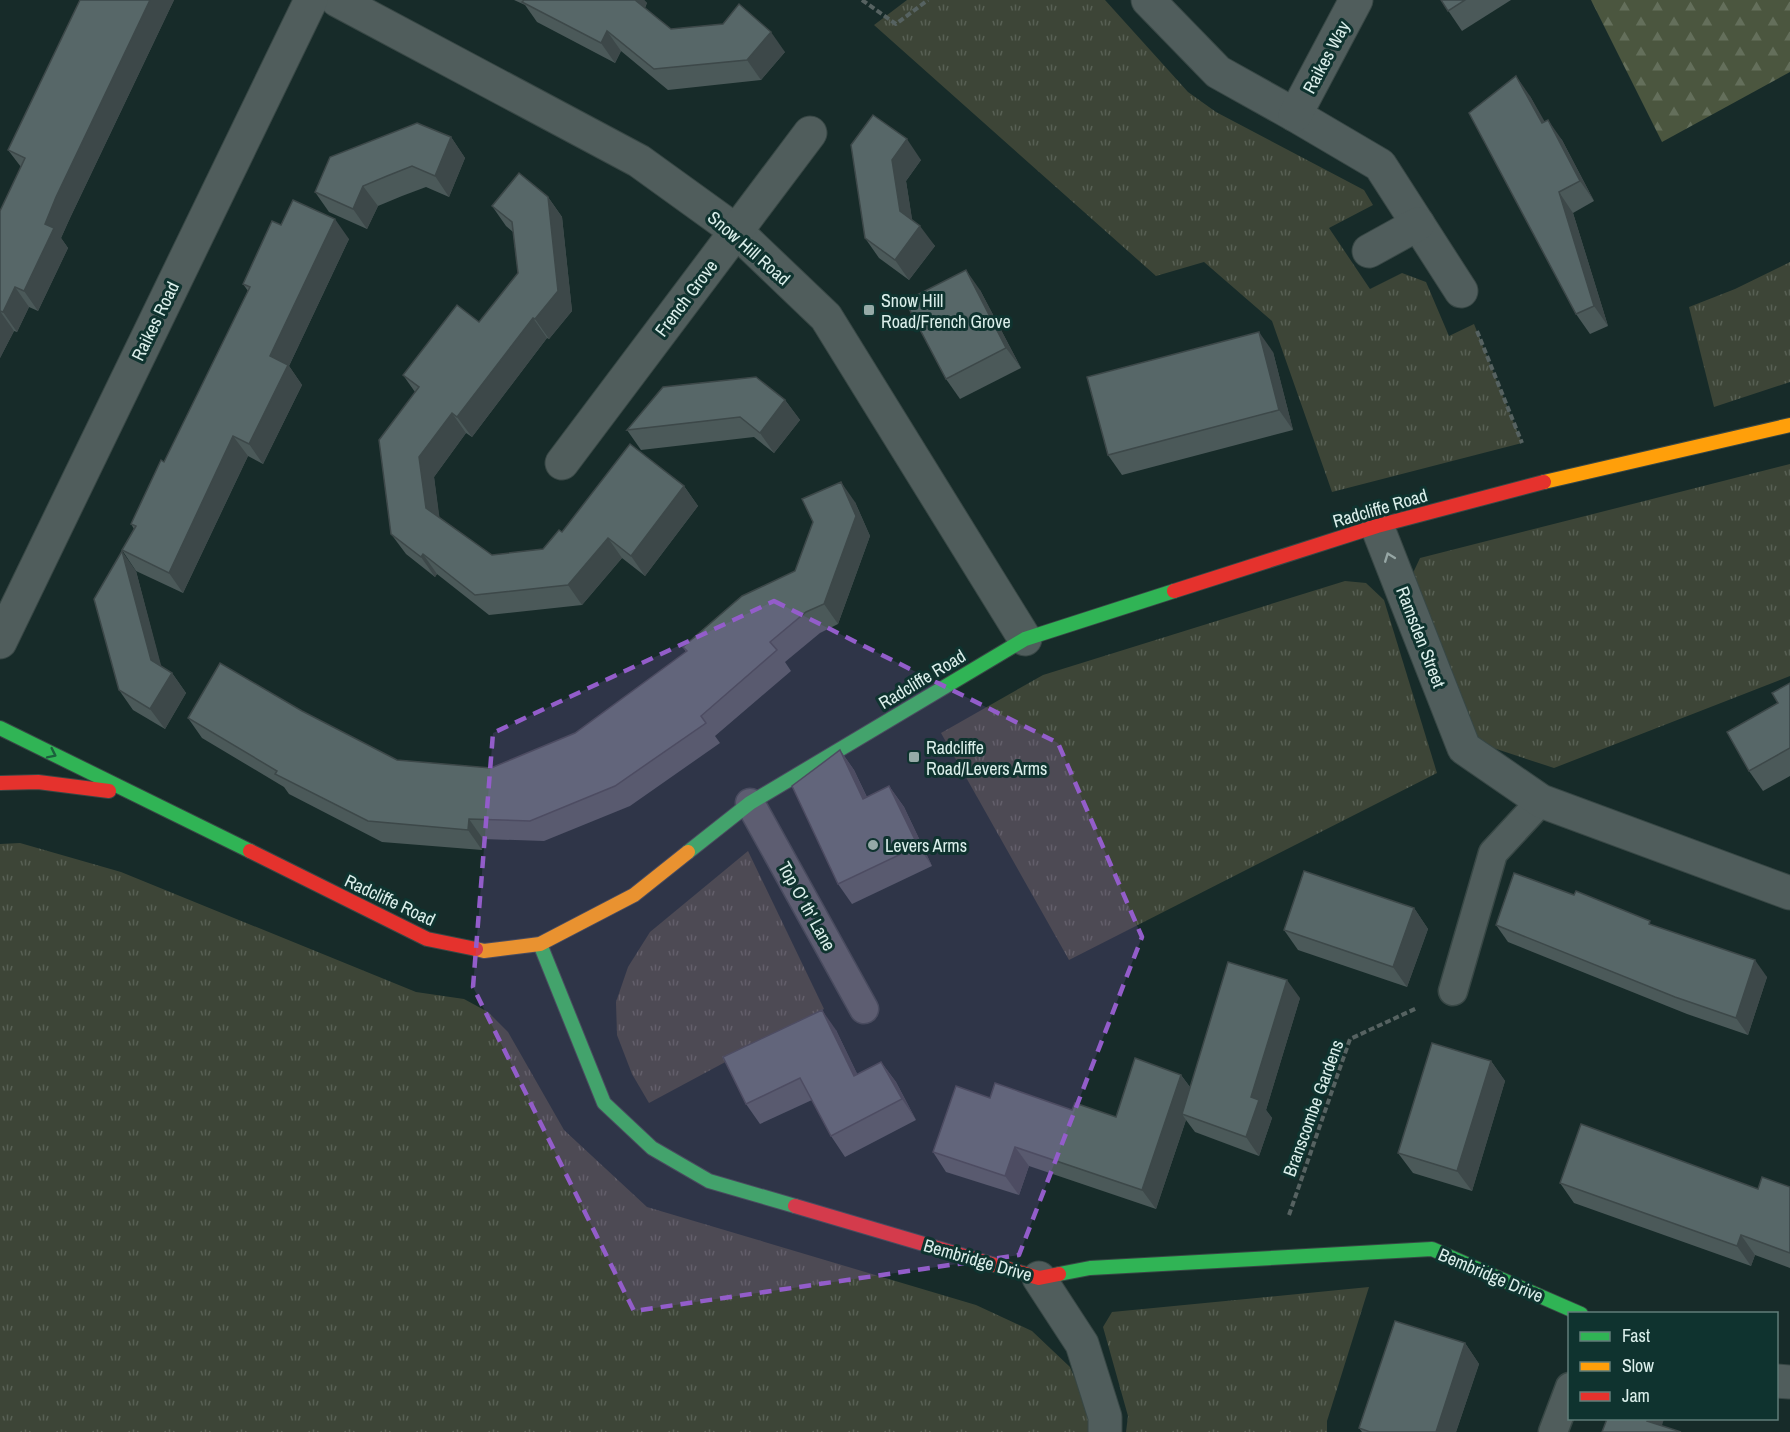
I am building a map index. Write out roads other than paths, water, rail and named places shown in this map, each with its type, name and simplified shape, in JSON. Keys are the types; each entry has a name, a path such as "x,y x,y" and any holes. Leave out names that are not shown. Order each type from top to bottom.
{"main road":[{"name":"Radcliffe Road","path":"0,728 427,939 484,951 540,944 634,895 750,802 1025,639 1377,526 1538,483 1790,425"},
{"name":"Radcliffe Road","path":"0,783 38,782 137,795"},
{"name":"Bembridge Drive","path":"540,944 604,1103 651,1148 709,1181 1038,1278 1090,1268 1432,1249 1576,1312"}],"street":[{"name":"Raikes Road","path":"0,642 311,0"},
{"name":"Snow Hill Road","path":"337,0 639,161 736,231 826,317 1025,639"},
{"name":"Raikes Way","path":"1148,0 1218,72 1380,165 1461,291"},
{"name":"Raikes Way","path":"1295,115 1356,0"},
{"name":"French Grove","path":"562,463 810,133"},
{"path":"1369,250 1418,224"},
{"name":"Ramsden Street","path":"1377,526 1464,748 1541,801"},
{"path":"1541,801 1790,893"},
{"path":"1038,1278 1082,1344 1105,1417 1105,1432"}],"lane":[{"path":"1453,991 1492,853 1541,801"},
{"name":"Top O' th' Lane","path":"750,802 864,1009"},
{"path":"1552,1432 1568,1390"}],"place":[{"name":"Snow Hill Road/French Grove","path":"869,310"},
{"name":"Radcliffe Road/Levers Arms","path":"914,757"},
{"name":"Levers Arms","path":"873,845"}]}
